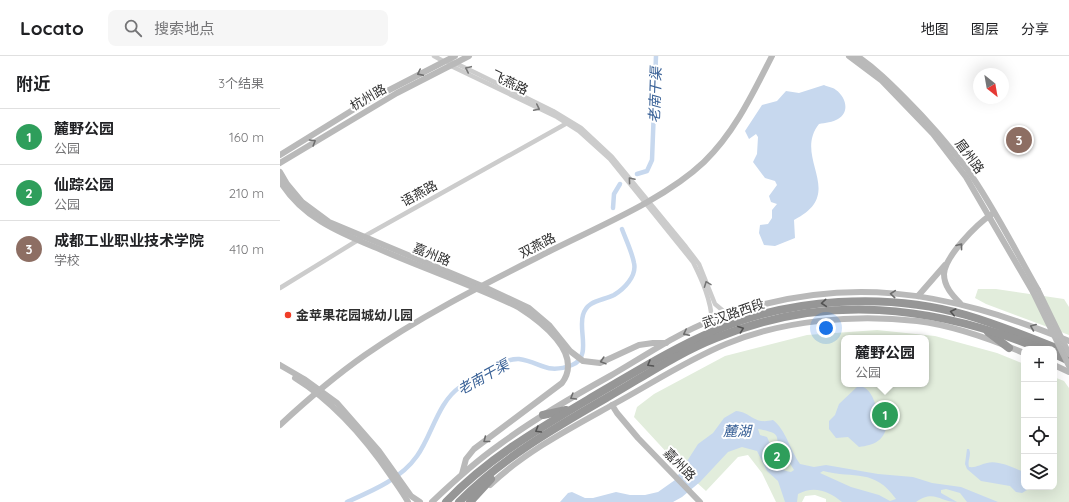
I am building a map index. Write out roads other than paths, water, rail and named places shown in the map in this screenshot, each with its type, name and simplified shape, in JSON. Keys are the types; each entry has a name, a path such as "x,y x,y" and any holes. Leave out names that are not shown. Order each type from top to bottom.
{"highway":[{"name":"武汉路西段","path":"446,502 485,466 505,451 573,409 684,344 744,319 812,304 849,301 900,304 933,308 966,315 1027,336 1069,353"},
{"name":"武汉路西段","path":"459,502 516,453 576,416 685,353 715,338 747,326 800,314 849,309 901,310 979,326 1033,346"},
{"path":"979,326 1009,348"},
{"path":"1057,355 1069,361"},
{"path":"543,415 573,409"},
{"path":"471,502 516,453"}],"main road":[{"name":"杭州路","path":"280,155 364,104 455,56"},
{"name":"杭州路","path":"280,163 373,106 469,56"},
{"name":"双燕路","path":"280,425 318,391 365,355 394,336 476,289 647,202 688,176 725,139 739,118 772,56"},
{"path":"849,56 881,80 933,134 966,177 992,215 976,226 918,296"},
{"name":"眉州路","path":"858,56 884,77 938,132 968,170 1035,291"},
{"name":"嘉州路","path":"280,172 295,194 310,209 329,222 360,239 482,286 529,308 549,325 575,356 583,362 600,363 639,345 653,342 666,344"},
{"path":"280,181 291,197 311,216 325,225 503,300 531,316 558,342 566,353 568,371 564,380 555,389 474,450 466,459 462,474"},
{"path":"947,262 944,273 945,281 948,289 960,303"},
{"path":"1035,291 1069,353"},
{"path":"1035,291 1069,366"},
{"path":"432,502 462,474 499,444 543,415 666,344 712,321 770,303 812,294 861,292 918,296 960,303 1028,324 1069,341"},
{"path":"471,502 518,461 612,405 695,358 726,343 762,332 796,325 834,320 881,319 917,321 956,330 1021,352"},
{"path":"280,364 318,391 360,435 408,502"},
{"path":"1057,367 1069,372"},
{"path":"280,368 338,403 390,466 411,496 420,502"},
{"name":"嘉州路","path":"612,405 625,423 700,502"}],"street":[{"name":"飞燕路","path":"434,56 568,122 579,131 610,159 699,264 715,304 728,315"},
{"name":"语燕路","path":"280,288 360,239 568,122"},
{"name":"飞燕路","path":"647,202 693,262 702,280 712,310 712,321"}],"water":[{"path":"824,85 833,88 842,96 845,109 842,116 838,119 819,124 812,137 811,150 819,187 817,198 809,210 794,220 795,238 775,246 764,245 759,233 760,225 768,224 772,218 772,210 777,204 771,202 769,196 777,185 775,181 765,178 753,162 757,154 758,137 756,134 749,139 745,131 762,105 777,101 786,91 799,93"},
{"path":"857,387 867,389 880,415 887,425 881,438 874,443 859,447 848,437 836,438 829,429 829,421 835,415 839,404"},
{"name":"麓湖","path":"736,411 746,414 756,420 773,420 785,435 800,464 814,467 826,465 878,474 913,477 932,483 961,487 998,502 967,502 960,493 946,489 941,490 941,493 957,502 932,496 922,498 916,502 842,502 827,492 821,490 810,490 798,494 797,502 785,502 778,481 767,471 757,451 742,447 728,452 700,482 682,497 673,502 560,502 568,493 572,492 585,498 593,498 616,492 630,495 645,495 658,492 675,480 698,444 713,433 724,418","holes":["758,429 775,434 782,454 794,470 791,472 784,470 776,464 767,437 760,435","823,471 863,476 872,479 888,489 896,499 890,501 879,495 851,487 820,473"]},
{"path":"967,449 969,449 969,467 991,462 1006,465 1021,471 1021,490 1027,490 1022,493 1016,492 1010,486 981,481 967,469 965,464"}],"waterway":[{"name":"老南干渠","path":"637,174 647,171 652,160 656,56"},
{"name":"老南干渠","path":"613,208 614,194 620,184"},
{"name":"老南干渠","path":"347,502 385,484 403,471 417,456 441,410 452,393 480,373 505,362 519,359 544,367 556,369 572,365 578,361 583,350 582,321 585,310 591,304 614,295 626,286 634,273 633,259 622,229"}],"place":[{"name":"成都工业职业技术学院","path":"1019,140"},
{"name":"金苹果花园城幼儿园","path":"288,315"},
{"name":"麓野公园","path":"885,415"},
{"name":"仙踪公园","path":"777,456"}]}
